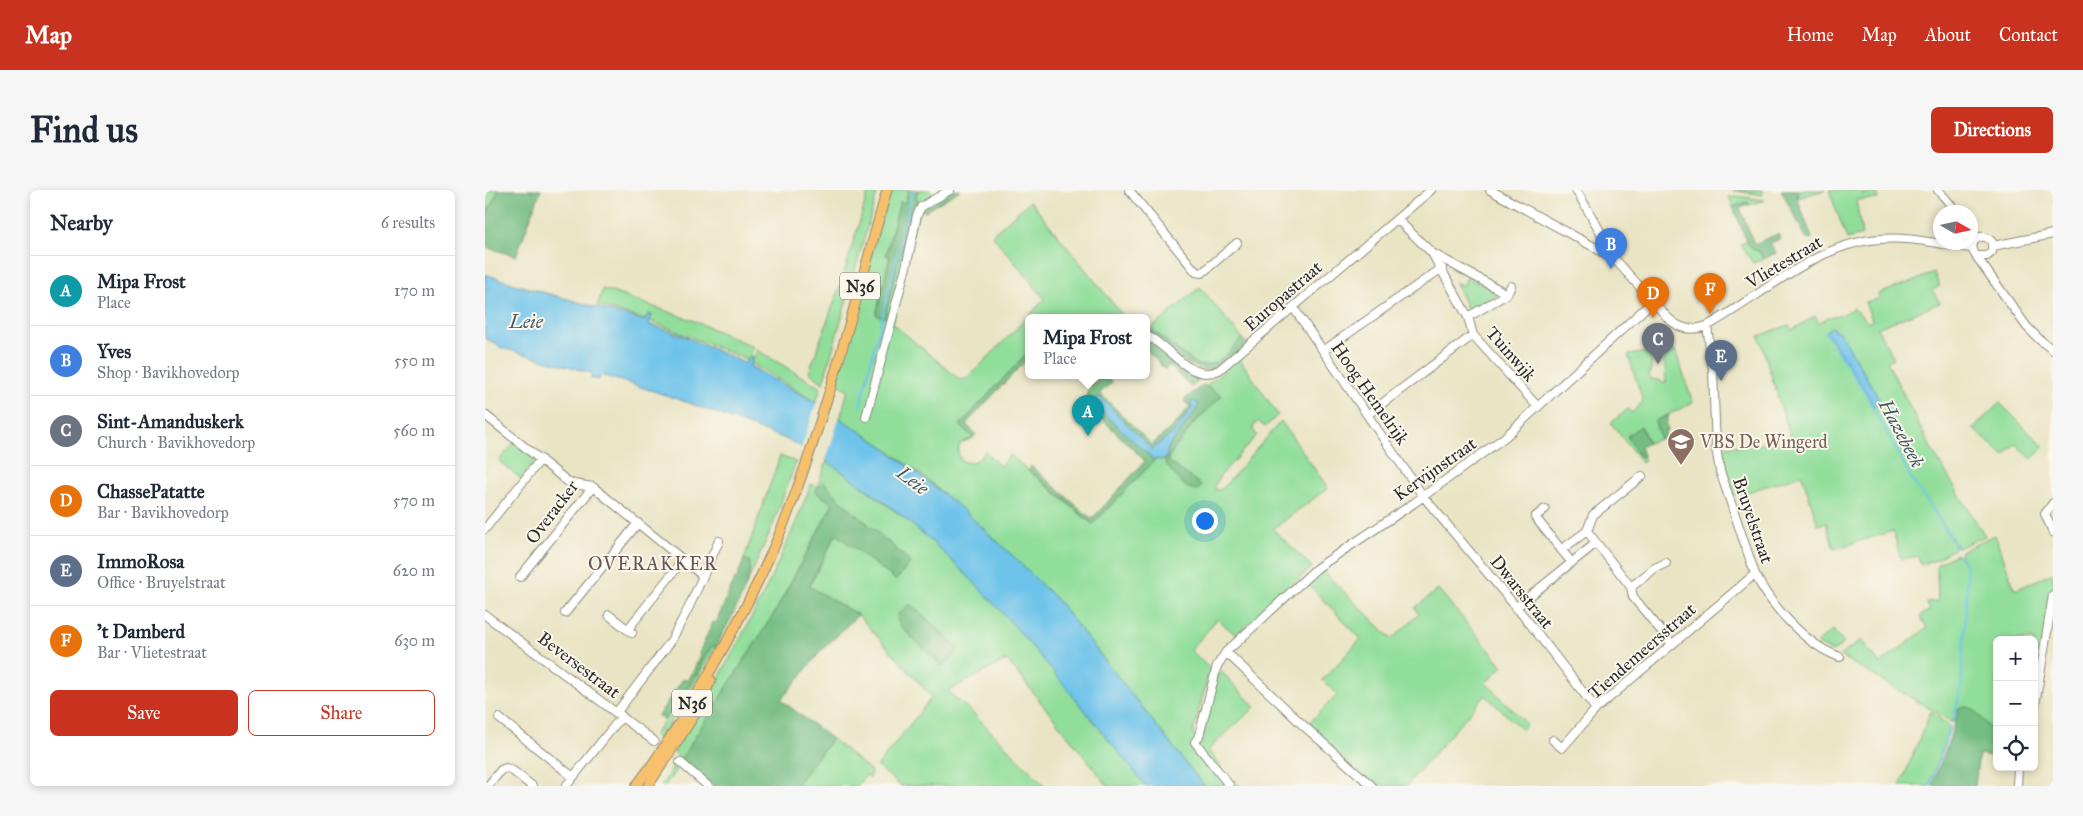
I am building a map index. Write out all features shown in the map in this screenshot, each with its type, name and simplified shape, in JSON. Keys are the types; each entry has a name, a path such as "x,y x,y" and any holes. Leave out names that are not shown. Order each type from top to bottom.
{"main road":[{"name":"N36","path":"647,786 697,711 772,551 800,478 833,381 887,190"},
{"name":"N36","path":"636,786 670,739 731,637"}],"street":[{"path":"866,417 907,263 917,215 921,207 950,190"},
{"path":"1129,190 1196,272 1202,273 1237,244"},
{"name":"Europastraat","path":"1150,338 1192,370 1211,374 1219,370 1431,190"},
{"path":"1489,190 1605,250"},
{"path":"1577,190 1589,212 1605,250 1668,318 1679,328 1691,330 1707,326"},
{"path":"1938,190 1951,205"},
{"name":"Tuinwijk","path":"1397,219 1432,252 1468,317 1473,335 1538,407"},
{"path":"1993,246 2053,234"},
{"path":"1978,238 1987,237 1993,246 1992,252 1987,256 1978,256"},
{"name":"Vlietestraat","path":"1707,326 1814,259 1851,243 1892,238 1933,243"},
{"path":"1973,250 2027,327 2053,350"},
{"name":"Tuinwijk","path":"1432,252 1509,290 1468,317"},
{"path":"1987,256 1990,275"},
{"path":"1323,350 1442,268"},
{"name":"Kervijnstraat","path":"1229,785 1195,742 1199,736 1217,666 1226,652 1317,568 1423,496 1505,437 1653,301"},
{"name":"Hoog Hemelrijk","path":"1293,307 1423,496"},
{"name":"Bruyelstraat","path":"1707,326 1713,370 1716,448 1720,471 1755,574 1760,585 1792,624 1818,645 1840,657"},
{"path":"1367,415 1473,335"},
{"name":"Overacker","path":"486,418 567,481 593,487 520,578"},
{"path":"485,529 541,460"},
{"path":"1561,550 1587,531 1593,515 1641,476"},
{"path":"593,487 703,576"},
{"name":"Dwarsstraat","path":"1423,496 1597,709"},
{"path":"2053,504 2045,514 2053,532"},
{"path":"1545,509 1535,517 1568,558"},
{"path":"565,613 638,523"},
{"path":"1587,531 1631,587 1633,597 1672,644"},
{"path":"566,786 620,714 671,641 719,541"},
{"path":"1515,608 1596,543"},
{"path":"609,614 630,631 683,560"},
{"path":"1631,587 1655,568 1666,563"},
{"name":"Tiendemeersstraat","path":"1553,740 1562,748 1597,709 1755,574"},
{"path":"2038,687 2053,595"},
{"name":"Beversestraat","path":"485,615 654,741"},
{"path":"1226,652 1305,727 1372,786"},
{"path":"499,718 573,777"},
{"path":"680,762 708,786"},
{"path":"488,786 501,770 506,768 513,770 532,786"},
{"path":"2017,786 2018,771"}],"green space":[{"path":"485,190 499,190 485,217"},
{"path":"499,190 541,190 516,256 485,247 485,217"},
{"path":"869,190 878,190 823,383 809,372 842,280"},
{"path":"890,190 908,190 905,203 900,202 886,254 890,256 876,315 899,258 905,259 893,324 962,380 968,378 1025,320 1025,355 960,425 973,438 961,443 958,450 959,457 962,461 969,463 978,459 985,451 1000,466 1010,455 1092,524 1153,462 1153,459 1165,460 1165,462 1200,485 1168,461 1169,456 1193,424 1222,396 1206,386 1239,358 1278,415 1265,427 1258,421 1254,425 1253,430 1257,435 1221,475 1214,487 1216,490 1222,489 1281,421 1328,488 1273,529 1312,567 1236,635 1217,619 1191,650 1210,669 1193,733 1200,741 1219,669 1255,707 1208,750 1221,766 1218,768 1231,783 1234,780 1240,786 1204,786 1057,600 995,539 924,477 881,445 840,419 848,390 835,382"},
{"path":"908,190 918,190 916,196 920,206 905,259 899,258 885,318 876,315 890,257 886,255 900,202 905,203"},
{"path":"918,190 929,190 935,196 919,206 916,196"},
{"path":"945,190 960,190 924,212 920,206"},
{"path":"1732,190 1762,190 1762,195"},
{"path":"1781,190 1797,190 1797,198 1812,238 1807,239"},
{"path":"1797,190 1825,190 1797,198"},
{"path":"1829,190 1858,190 1862,194 1878,193 1878,199 1856,200 1862,235 1847,239"},
{"path":"1729,197 1765,200 1749,205 1747,202 1733,207"},
{"path":"1030,201 1122,314 1030,314 1045,299 992,235"},
{"path":"1748,202 1749,205 1740,208 1754,244 1778,234 1780,239 1770,243 1776,253 1763,259 1759,251 1752,249 1747,242 1733,207"},
{"path":"1747,242 1752,249 1759,251 1763,259 1753,263 1740,244"},
{"path":"1934,273 1940,286 1932,290 1940,303 1877,328 1894,358 1887,362 1933,452 1985,536 1958,548 1935,512 1955,548 1935,560 1921,565 1918,556 1901,559 1893,531 1834,549 1826,523 1818,525 1802,475 1734,496 1722,447 1792,442 1759,336 1789,325 1792,330 1815,316 1819,323 1828,317 1842,315 1854,308 1869,323 1872,320 1865,302 1879,299 1878,294","holes":["1832,327 1840,332 1879,399 1873,409 1867,396 1825,332"]},
{"path":"1467,277 1498,293 1470,312 1455,282 1463,286"},
{"path":"1200,287 1242,338 1223,358 1204,365 1197,365 1151,329"},
{"path":"603,289 692,320 754,347 748,360 650,321 652,315 648,314 646,320 597,305"},
{"path":"1151,329 1197,365 1211,364 1223,358 1242,338 1247,344 1221,366 1208,370 1180,359 1150,335"},
{"path":"1150,340 1199,381 1191,387 1169,365 1165,370 1150,353"},
{"path":"757,350 821,388 816,402 751,363"},
{"path":"1664,350 1675,350 1693,403 1655,421 1660,439 1648,443 1641,426 1628,436 1640,457 1643,455 1645,461 1642,463 1611,423 1628,409 1632,413 1643,401 1628,355 1651,351 1651,373 1649,373 1649,379 1660,380 1662,383 1666,383 1664,355 1666,353"},
{"path":"1025,355 1025,361 966,424 976,435 973,438 960,425"},
{"path":"1098,379 1109,379 1112,382 1100,393 1152,445 1177,422 1190,406 1185,402 1185,399 1201,386 1204,385 1222,396 1193,424 1169,456 1168,461 1201,485 1199,489 1189,488 1184,485 1165,462 1169,446 1193,407 1174,432 1152,449 1101,398 1096,397 1093,404 1153,459 1153,462 1093,524 1029,470 1031,466 1092,519 1145,461 1086,403 1087,391"},
{"path":"2000,403 2044,447 2032,459 2015,444 2004,456 1973,428"},
{"path":"1669,415 1666,424 1668,430 1665,431 1666,436 1660,439 1655,421"},
{"path":"1641,426 1648,443 1640,447 1643,455 1640,457 1627,436"},
{"path":"515,442 535,460 521,479 499,461"},
{"path":"780,456 796,462 772,527 744,590 750,562 744,559"},
{"path":"827,461 919,530 995,601 1061,679 1146,786 1108,786 1007,660 948,691 977,717 1045,786 901,786 877,766 932,697 858,615 809,587 836,534 896,580 911,562 838,498 824,482 817,488 816,492 833,503 775,612 681,759 674,752 732,655 782,554 811,484 817,487"},
{"path":"824,482 838,498 911,562 896,580 836,534 809,586 858,615 821,651 781,700 832,739 795,786 711,786 681,759 775,612 833,504 816,492 817,488"},
{"path":"1995,535 2015,590 2053,573 2053,584 2038,675 2038,636 1993,636 1993,733 1975,711 1969,707 1956,710 1953,722 1951,722 1840,656 1861,640 1880,664 1927,628 1920,616 1930,610 1926,602 1938,601 1937,564 1957,554 1964,563 1960,552"},
{"path":"744,559 750,562 749,572 738,604 717,645 711,647 700,665 702,666 685,692 688,695 683,704 678,701 664,720 658,716 683,679 688,681 701,655 699,653 713,622 716,623"},
{"path":"1323,571 1392,639 1419,614 1415,608 1438,589 1503,666 1486,683 1527,724 1522,730 1485,695 1406,786 1374,786 1306,726 1337,695 1322,680 1361,639 1307,583"},
{"path":"910,604 957,646 958,650 946,664 941,665 901,627 897,619 899,613"},
{"path":"1833,630 1844,643 1832,652 1817,643"},
{"path":"717,645 688,695 685,692 702,667 700,665 711,647"},
{"path":"678,701 683,704 659,739 654,735"},
{"path":"1963,706 1974,710 1993,733 1993,756 1979,754 1975,786 1932,786 1950,738 1959,708"},
{"path":"1931,711 1950,727 1929,786 1900,786"},
{"path":"832,739 871,771 870,779 866,775 857,786 795,786"},
{"path":"676,762 680,764 665,786 661,786"}],"water":[{"name":"Leie","path":"485,274 645,321 648,314 652,315 649,324 681,335 745,363 750,356 752,358 750,366 813,401 881,445 960,507 1057,600 1204,786 1146,786 1014,625 979,587 903,517 824,459 787,440 693,405 600,375 599,380 591,378 592,373 502,348 485,338"},
{"path":"1832,327 1840,332 1879,399 1874,407 1826,331"},
{"path":"1096,397 1101,398 1152,449 1174,432 1193,407 1190,405 1192,400 1198,403 1197,409 1169,446 1165,460 1153,459 1093,404"}],"pier":[{"path":"817,401 840,416 825,463 801,449"}],"waterway":[{"path":"860,407 913,190"},
{"name":"Hazebeek","path":"1825,332 1867,396 1912,480 1956,547"},
{"name":"Hazebeek","path":"1953,722 1961,689 1966,606 1966,566 1960,555"},
{"name":"Hazebeek","path":"1930,786 1950,728"}],"place":[{"name":"Yves","path":"1611,269"},
{"name":"'t Damberd","path":"1710,314"},
{"name":"ChassePatatte","path":"1653,318"},
{"name":"Sint-Amanduskerk","path":"1658,364"},
{"name":"ImmoRosa","path":"1721,381"},
{"name":"Mipa Frost","path":"1088,436"},
{"name":"VBS De Wingerd","path":"1681,466"}],"district":[{"name":"OVERAKKER","path":"653,563"}]}
